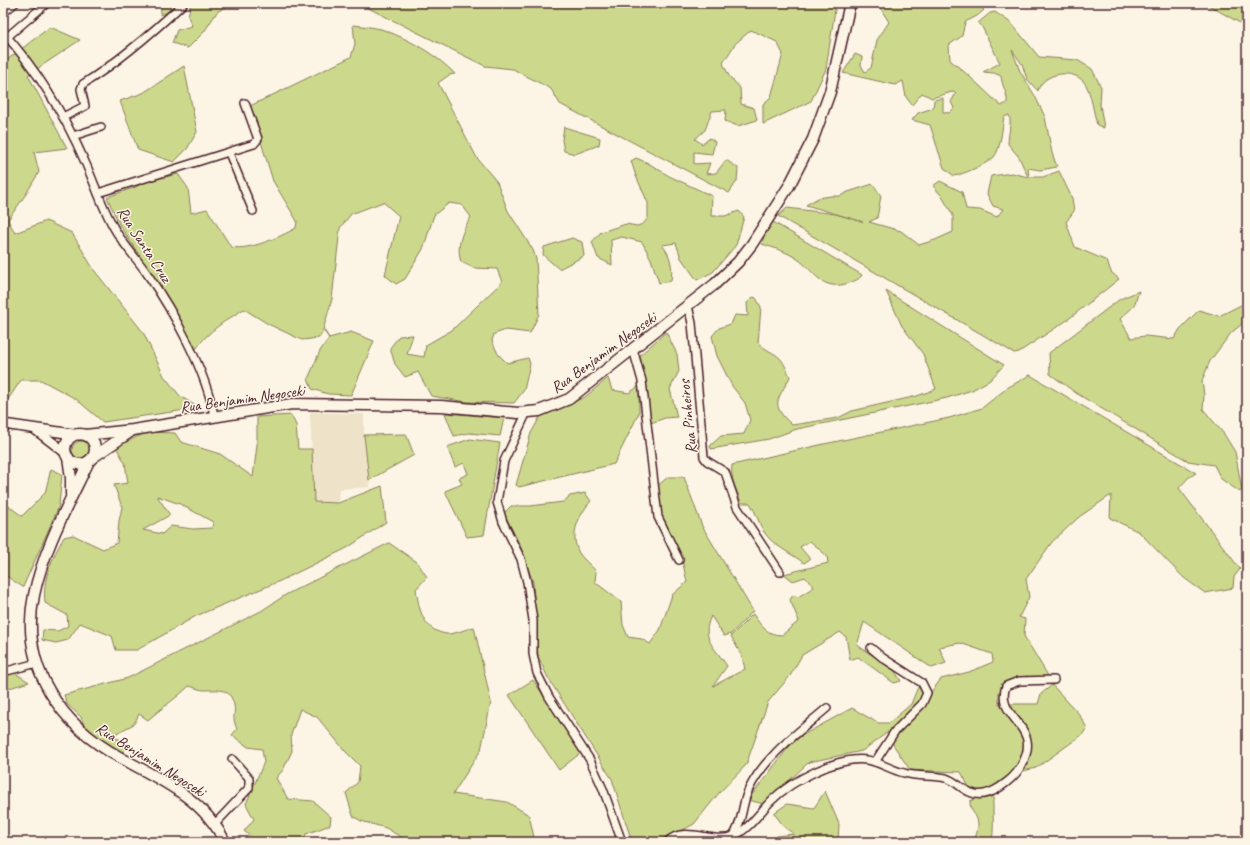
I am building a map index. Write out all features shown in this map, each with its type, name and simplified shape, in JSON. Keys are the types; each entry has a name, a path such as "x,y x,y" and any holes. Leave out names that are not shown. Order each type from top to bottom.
{"main road":[{"name":"Rua Benjamim Negoseki","path":"82,435 133,430 278,405 304,403 441,406 527,412 551,407 569,399 715,284 738,262 778,206 802,163 815,135 830,92 850,3"},
{"name":"Rua Benjamim Negoseki","path":"133,430 91,460 71,500 45,559 34,596 32,632 37,662 43,678 56,703 76,727 101,746 185,794 204,810 215,824 225,842"},
{"path":"82,435 89,437 95,449 91,460 78,464 67,455 69,440 82,435"},
{"name":"Rua Benjamim Negoseki","path":"67,455 71,478 71,500"}],"street":[{"path":"3,13 15,3"},
{"path":"5,34 47,3"},
{"path":"63,118 85,106 81,89 83,84 106,69 144,40 184,3"},
{"name":"Rua Santa Cruz","path":"5,34 40,80 63,118 73,136 115,230 160,293 207,386 214,416"},
{"path":"98,193 251,146 257,142 258,138 246,103"},
{"path":"73,136 101,127"},
{"path":"229,153 252,211"},
{"name":"Rua Pinheiros","path":"688,306 692,323 704,457 706,461 725,472 737,507 780,572"},
{"path":"634,349 642,381 658,517 679,560"},
{"path":"527,412 504,461 497,502 503,522 521,559 527,582 532,609 533,654 537,673 549,697 590,760 605,795 622,842"},
{"path":"3,424 82,435"},
{"path":"34,428 67,455"},
{"path":"871,648 883,658 922,683 927,693 922,704 895,731 876,762"},
{"path":"3,672 37,662"},
{"path":"667,842 682,834 718,838 732,836 746,826 779,794 806,776 841,763 854,760 876,762 904,773 947,778 972,793 980,795 992,791 1013,776 1021,767 1026,757 1028,746 1028,738 1023,729 1010,715 1007,708 1004,692 1006,686 1019,681 1054,680"},
{"path":"732,836 741,821 744,800 749,788 758,774 780,748 827,708"},
{"path":"215,824 249,788 249,778 232,759"}],"shaded area":[{"path":"310,412 364,414 364,435 370,487 339,489 338,503 314,502"}],"green space":[{"path":"162,3 179,3 170,11 160,15"},
{"path":"191,3 233,3 217,12 204,32 188,48 172,43 177,30 192,26 188,16"},
{"path":"358,3 836,3 826,69 811,101 763,124 763,104 771,97 783,54 777,42 751,30 735,44 723,63 729,76 740,88 741,104 754,108 757,120 738,126 725,121 726,110 712,111 705,130 695,139 702,144 710,138 715,142 712,154 694,152 694,164 710,163 706,174 716,173 726,160 738,168 737,181 729,193 560,104 551,89 513,69 485,66"},
{"path":"877,3 978,3 984,10 977,16 965,22 962,36 949,45 950,60 970,76 1001,106 1007,103 1007,99 1001,76 994,73 983,72 1000,63 981,25 978,23 990,13 995,12 1011,23 1039,57 1077,60 1092,69 1101,87 1100,105 1104,128 1097,125 1086,85 1081,79 1067,74 1052,76 1041,85 1038,91 1027,79 1022,64 1012,50 1020,71 1035,96 1045,117 1052,153 1057,167 1040,170 1028,168 1029,177 1043,177 1059,171 1072,198 1074,211 1066,222 1075,247 1107,261 1111,272 1119,279 1066,321 1019,352 1014,353 778,216 787,208 836,214 863,222 806,205 818,198 840,196 873,184 881,196 877,218 869,222 901,231 919,245 953,232 953,215 941,195 933,186 940,181 962,192 966,209 980,210 997,217 1003,209 993,206 987,194 991,176 1012,173 1028,177 1019,157 1008,144 1010,125 1009,115 1004,117 1000,143 994,157 986,163 954,176 944,168 930,125 912,120 918,113 933,108 934,100 943,98 943,112 949,113 954,108 951,102 956,93 952,92 932,98 922,93 912,105 906,97 903,81 895,85 843,73 855,54 862,57 861,65 865,72 871,68 877,40 889,22"},
{"path":"1204,3 1247,3 1247,27 1208,5"},
{"path":"353,25 381,29 411,42 430,53 455,74 449,75 438,83 477,158 497,182 508,211 533,250 536,259 539,314 530,333 506,330 494,334 492,341 498,354 507,363 528,358 530,364 524,390 514,403 467,402 431,396 418,372 405,377 395,364 390,348 399,336 413,335 407,354 424,357 426,345 452,330 502,282 497,269 474,268 461,262 459,250 461,239 471,217 462,205 449,203 434,215 423,249 405,279 396,284 385,275 399,216 383,202 351,214 340,228 332,299 323,330 324,331 319,338 302,340 268,324 244,309 211,332 196,349 165,295 119,224 107,197 136,187 144,182 178,174 188,188 191,213 207,209 231,247 238,248 255,245 273,239 296,228 297,221 273,181 250,106 351,57 355,44"},
{"path":"50,27 80,40 28,75 67,148 34,152 39,172 8,220 15,233 46,221 72,233 94,270 143,332 164,376 180,396 199,408 103,422 76,399 41,380 21,380 3,407 3,63"},
{"path":"184,66 197,132 187,149 174,162 138,150 120,101 143,93"},
{"path":"564,127 600,138 599,145 575,154 564,151 562,140"},
{"path":"636,158 648,163 669,176 712,196 711,216 725,216 739,211 744,217 736,245 713,272 697,280 681,258 676,243 662,245 671,262 671,281 659,283 651,259 642,242 622,237 611,240 612,265 598,258 592,242 601,232 626,224 637,226 643,224 648,218 648,203 631,161"},
{"path":"773,222 862,275 856,280 840,285 832,285 820,280 795,257 781,250 762,244 765,231"},
{"path":"572,238 582,242 584,256 559,269 543,255 544,247"},
{"path":"886,291 1004,365 990,380 972,390 947,398 797,429 769,439 711,449 710,446 721,436 744,434 750,420 745,403 732,386 717,356 712,336 719,328 731,324 735,315 748,316 747,303 753,297 756,298 761,307 758,343 780,359 790,377 779,397 778,407 780,412 792,425 838,418 852,411 917,396 936,389 923,354 902,326"},
{"path":"1139,291 1134,306 1120,319 1131,338 1145,336 1174,339 1180,329 1199,310 1219,316 1247,302 1247,320 1231,333 1210,361 1202,381 1204,395 1203,409 1224,434 1235,452 1242,490 1240,492 1221,479 1214,465 1188,461 1076,393 1050,374 1049,353 1120,299"},
{"path":"351,332 374,341 351,395 328,394 312,389 308,379 320,351 329,338"},
{"path":"666,332 677,354 679,371 670,389 677,417 665,418 648,424 647,391 640,355"},
{"path":"1030,375 1196,473 1188,478 1179,488 1240,569 1234,577 1233,588 1205,593 1184,578 1139,532 1110,518 1111,495 1079,517 1052,542 1026,579 1029,597 1019,617 1025,619 1024,636 1050,679 1026,676 1005,682 999,692 999,704 1038,704 1041,694 1052,685 1079,714 1087,728 1082,735 1036,768 1010,774 992,787 994,796 992,842 974,842 978,822 971,809 970,801 977,798 976,791 969,787 961,772 910,770 894,746 888,732 862,751 809,762 764,804 748,800 794,740 852,708 878,723 889,723 911,704 918,687 931,692 941,679 969,672 993,662 992,654 960,643 939,647 946,663 932,668 864,622 857,645 894,670 901,681 894,683 858,657 850,660 846,637 840,632 802,655 790,676 768,702 746,765 719,793 694,824 661,842 632,842 612,779 548,678 538,656 533,582 521,548 504,513 511,506 530,506 563,502 570,496 585,493 591,501 579,519 575,532 576,546 579,553 596,571 595,582 621,602 623,625 628,637 642,639 650,644 660,630 672,595 687,582 683,564 663,524 656,487 668,477 684,477 702,526 753,611 731,634 724,636 711,616 707,631 708,637 727,666 713,686 745,669 742,657 731,636 753,614 768,632 777,635 782,635 799,621 790,600 793,595 798,597 814,587 805,577 793,581 784,574 828,563 827,556 810,541 800,547 810,559 804,563 777,545 768,537 762,529 750,503 741,503 733,480 732,465 949,418 982,408 1007,388"},
{"path":"608,378 612,390 629,393 639,386 639,413 614,464 519,487 516,485 531,433 540,417 585,397"},
{"path":"445,413 504,418 500,436 469,433 454,436"},
{"path":"291,415 296,425 298,449 312,449 314,502 338,503 382,486 386,522 347,548 280,581 196,616 137,650 116,650 112,636 80,623 68,640 56,643 42,640 43,630 58,631 68,626 67,615 45,603 44,594 49,569 64,537 73,535 103,549 117,543 122,507 114,485 128,483 125,463 116,447 147,432 175,433 181,442 220,454 253,477 257,445 257,417","holes":["157,496 180,504 213,522 212,528 193,529 171,526 162,534 143,530 170,515"]},
{"path":"406,434 414,455 369,480 364,435"},
{"path":"470,439 500,443 484,535 467,537 445,491 462,484 459,478 468,474 464,463 455,467 447,447"},
{"path":"77,441 85,441 90,446 88,457 85,459 77,459 72,454 72,446"},
{"path":"51,469 62,474 59,506 23,587 3,574 3,496 6,504 22,516 45,493"},
{"path":"389,543 417,562 427,577 416,589 423,618 432,628 439,632 450,634 474,627 491,702 481,750 453,794 507,802 529,815 535,842 409,842 386,828 361,821 353,816 346,793 358,782 360,766 346,752 317,717 300,709 291,735 292,751 283,770 276,778 288,799 313,801 331,817 330,825 306,834 304,842 253,842 253,839 244,831 254,819 246,804 264,762 262,749 248,747 232,735 237,729 234,721 234,705 230,695 226,692 219,690 202,690 189,686 148,720 139,714 134,724 109,737 119,739 130,745 122,753 105,743 85,728 81,717 67,704 64,695 128,678 261,611 287,594"},
{"path":"3,665 29,682 3,690"},
{"path":"533,680 582,752 559,770 509,695"},
{"path":"825,791 839,824 838,842 772,842 777,836 794,834 784,827 774,813 787,804 814,808"}]}
